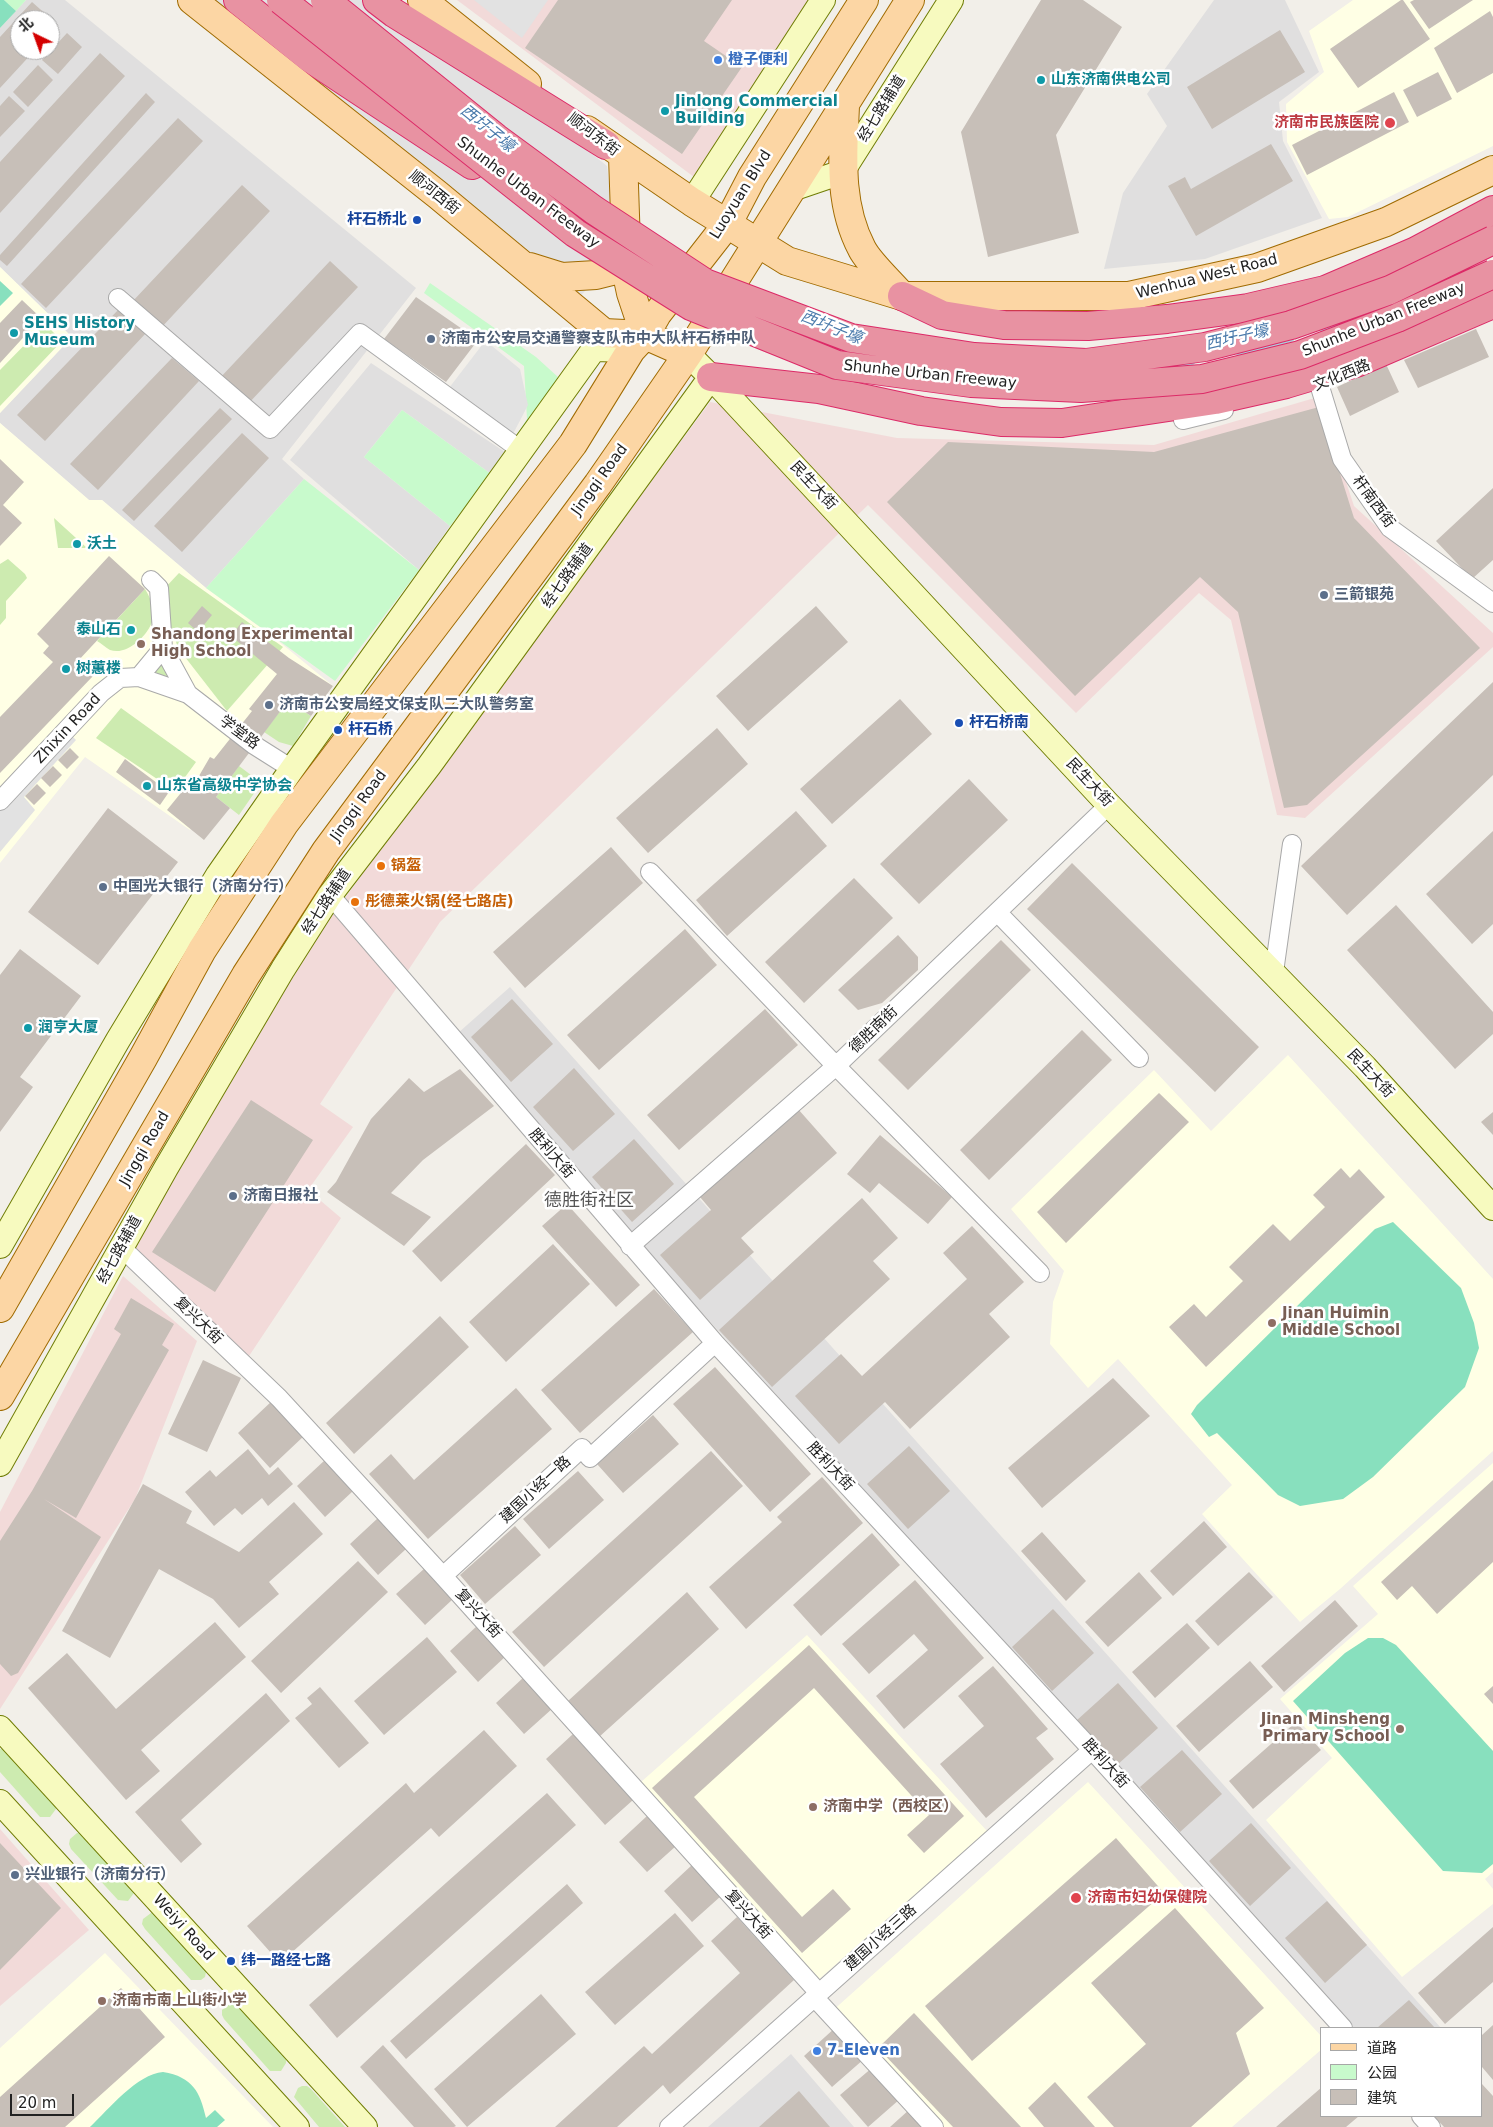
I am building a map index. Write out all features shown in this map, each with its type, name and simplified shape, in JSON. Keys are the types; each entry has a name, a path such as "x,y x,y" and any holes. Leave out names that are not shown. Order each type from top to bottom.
{"highway":[{"path":"238,0 310,58 575,233"},
{"name":"Shunhe Urban Freeway","path":"282,0 575,233 691,306 837,365 971,383 1072,388 1202,378 1300,355 1397,318 1493,274"},
{"name":"Shunhe Urban Freeway","path":"325,0 496,138 594,210 697,278 705,283 852,338 974,357 1086,363 1205,347 1291,325 1390,290 1493,240"},
{"path":"376,0 614,151"},
{"path":"902,296 942,315 1004,325 1088,326 1167,319 1239,309 1325,290 1416,250 1493,210"},
{"path":"711,377 819,389 921,411 1001,422 1062,423 1214,400 1286,384 1356,363 1493,304"}],"main road":[{"name":"顺河西街","path":"192,0 438,195 604,333 644,333 694,344"},
{"name":"顺河东街","path":"422,0 614,151 625,209 627,259 631,293 644,333"},
{"name":"Luoyuan Blvd","path":"644,333 728,223 752,177 864,0"},
{"path":"759,242 910,0"},
{"path":"845,104 842,172 848,215 862,251 902,296"},
{"path":"614,151 787,261 902,296"},
{"name":"Wenhua West Road","path":"902,296 1130,296 1257,268 1386,222 1493,170"},
{"name":"Jingqi Road","path":"0,1396 246,975 326,851 598,484 694,344 759,242"},
{"path":"520,264 562,277 596,275 616,270 627,259"},
{"path":"0,1308 143,1058 202,950 284,824 572,444 644,333"}],"street":[{"path":"692,202 824,0"},
{"name":"经七路辅道","path":"842,172 950,0"},
{"path":"792,190 842,172"},
{"path":"118,298 270,429 360,333 522,451"},
{"name":"文化西路","path":"1184,420 1320,387 1493,310"},
{"path":"0,1246 123,1032 218,875 292,769 594,349 644,333"},
{"name":"民生大街","path":"694,344 711,377 1109,805 1365,1067 1493,1208"},
{"name":"经七路辅道","path":"0,1464 278,977 330,895 430,766 711,377"},
{"name":"杆南西街","path":"1320,387 1342,459 1390,528 1493,603"},
{"name":"学堂路","path":"151,580 158,588 163,648 188,694"},
{"path":"139,677 163,648"},
{"name":"学堂路","path":"139,677 188,694 254,745 292,769"},
{"name":"Zhixin Road","path":"0,801 102,693 120,678 139,677"},
{"name":"德胜南街","path":"630,1246 836,1066 1109,805"},
{"path":"1274,972 1292,844"},
{"path":"650,872 836,1066 1040,1273"},
{"name":"胜利大街","path":"330,895 715,1343 1092,1750 1342,2027"},
{"path":"997,912 1139,1058"},
{"name":"复兴大街","path":"122,1248 279,1398 443,1576 934,2127"},
{"name":"建国小经一路","path":"443,1576 582,1448 590,1458 715,1343"},
{"name":"Weiyi Road","path":"0,1728 365,2127"},
{"name":"建国小经三路","path":"669,2127 1092,1750"},
{"path":"0,1802 297,2127"},
{"path":"1422,2117 1432,2127"}],"shaded area":[{"path":"26,0 65,0 416,288 282,459 304,479 206,588 102,500 89,500 0,423 0,413 72,337 0,267 0,28 10,17 10,60 60,60 60,10 17,10"},
{"path":"203,0 400,0 607,166 615,234 609,264 577,300"},
{"name":"Jinlong Commercial Building","path":"457,0 809,0 694,177"},
{"path":"474,0 548,0 522,38"},
{"path":"1214,0 1285,0 1319,72 1279,102 1283,141 1322,218 1205,259 1104,269 1123,193 1167,126 1147,94"},
{"name":"济南市民族医院","path":"1353,0 1493,0 1493,146 1348,217 1329,219 1287,142 1286,104 1324,72 1309,31"},
{"path":"0,267 72,337 0,413"},
{"path":"482,345 492,346 520,369 528,405 513,434 449,388"},
{"path":"371,363 508,454 491,474 402,410 364,457 450,526 419,570 290,460"},
{"path":"1318,397 1354,506 1493,633 1493,647 1305,818 1277,815 1231,620 1199,593 1076,713 868,505 440,922 320,1104 353,1127 308,1190 341,1218 249,1356 133,1246 305,952 710,402 897,438 1154,445"},
{"name":"Shandong Experimental High School","path":"0,423 89,500 102,500 206,588 271,635 333,686 311,716 284,698 248,741 190,830 85,757 0,863"},
{"path":"68,732 76,740 24,797 35,810 0,852 0,809"},
{"path":"510,987 1440,2027 1353,2027 652,1258 458,1033"},
{"name":"Jinan Huimin Middle School","path":"1288,1055 1493,1279 1493,1451 1340,1589 1300,1622 1202,1514 1232,1485 1118,1359 1088,1388 1050,1344 1053,1302 1064,1271 1011,1209 1154,1070 1211,1131"},
{"path":"123,1276 197,1341 135,1499 0,1709 0,1512"},
{"name":"Jinan Minsheng Primary School","path":"1493,1463 1493,1872 1485,1879 1493,1889 1493,1904 1402,1977 1266,1820 1332,1758 1280,1699 1378,1614 1353,1586"},
{"name":"济南中学（西校区）","path":"807,1635 987,1831 818,1980 641,1782"},
{"name":"济南市妇幼保健院","path":"1088,1782 1320,2035 1320,2051 1232,2127 940,2127 830,2013"},
{"path":"0,1829 89,1930 0,2006"},
{"name":"济南市南上山街小学","path":"105,1953 273,2127 0,2127 0,2048"},
{"path":"791,2054 854,2127 708,2127"}],"green space":[{"path":"0,0 4,0 15,10 10,10 10,17 0,28"},
{"path":"4,0 26,0 17,10"},
{"path":"0,281 13,293 0,306"},
{"path":"430,283 536,357 558,377 521,438 517,434 527,419 524,366 424,293"},
{"path":"45,324 62,341 0,406 0,370"},
{"path":"402,410 491,474 450,526 364,457"},
{"path":"304,479 419,570 335,681 206,588"},
{"path":"54,518 87,548 58,548"},
{"path":"8,559 27,578 6,601 6,618 0,625 0,564"},
{"path":"179,573 283,647 227,711 178,648 166,611 164,589"},
{"path":"145,589 152,605 153,618 141,639 136,644 116,651 110,650 97,641"},
{"path":"163,655 178,685 148,674"},
{"path":"288,701 311,716 293,746 279,742 264,732"},
{"path":"121,708 196,762 175,791 96,738"},
{"path":"239,766 255,778 257,789 239,815 216,797"},
{"path":"1393,1222 1461,1288 1474,1323 1479,1348 1465,1387 1373,1477 1343,1499 1300,1506 1278,1495 1217,1433 1209,1437 1191,1414 1197,1405 1375,1229"},
{"path":"1368,1638 1383,1638 1396,1645 1493,1751 1493,1864 1482,1873 1443,1871 1293,1701 1345,1653"},
{"path":"0,1749 5,1749 56,1804 56,1809 50,1817 40,1817 0,1772"},
{"path":"77,1833 82,1833 133,1887 134,1893 128,1901 118,1900 71,1849 70,1839"},
{"path":"151,1913 156,1913 207,1967 205,1977 201,1980 191,1980 145,1929 142,1924 143,1919"},
{"path":"230,2003 235,2003 286,2058 286,2063 281,2071 270,2071 224,2019 222,2010"},
{"path":"163,2072 182,2078 193,2087 198,2093 206,2118 215,2110 225,2120 217,2127 90,2127 133,2086 153,2074"},
{"path":"307,2086 311,2089 345,2127 319,2127 294,2097 298,2088"}],"building":[{"name":"Jinlong Commercial Building","path":"558,0 732,0 704,41 742,67 682,154 525,48"},
{"name":"山东济南供电公司","path":"1041,0 1083,0 1122,27 1056,135 1079,233 988,257 961,132"},
{"path":"1403,0 1430,39 1358,88 1330,49"},
{"path":"1414,0 1473,0 1429,29 1410,2"},
{"path":"32,2 41,10 25,10"},
{"path":"1490,11 1493,17 1493,73 1457,93 1434,48"},
{"path":"10,26 10,60 26,60 0,88 0,37"},
{"path":"1280,30 1305,72 1212,129 1187,87"},
{"path":"67,33 82,47 58,74 42,60 60,60 60,41"},
{"path":"100,53 125,76 0,213 0,162"},
{"path":"38,65 53,80 28,107 13,92"},
{"path":"1438,72 1452,99 1417,117 1403,90"},
{"path":"1394,92 1409,122 1307,175 1292,145"},
{"path":"146,93 155,102 7,266 0,260 0,255"},
{"path":"9,96 25,111 0,137 0,106"},
{"path":"178,118 203,141 46,308 21,284"},
{"path":"1271,144 1293,181 1196,236 1168,186 1185,177 1191,189"},
{"path":"242,185 270,211 160,329 132,302"},
{"path":"330,261 358,287 247,405 219,379"},
{"name":"济南市公安局交通警察支队市中大队杆石桥中队","path":"416,297 478,340 446,382 384,339"},
{"name":"SEHS History Museum","path":"22,300 41,318 0,363 0,323"},
{"path":"119,309 146,333 45,441 17,415"},
{"path":"1476,329 1489,357 1418,388 1404,360"},
{"path":"172,358 199,381 98,490 70,464"},
{"path":"1386,364 1399,392 1350,416 1337,387"},
{"name":"三箭银苑","path":"1319,407 1354,518 1480,648 1307,805 1284,808 1238,612 1200,577 1075,696 887,502 948,442 1154,452"},
{"path":"220,408 232,419 134,521 122,510"},
{"path":"242,433 269,458 182,552 154,526"},
{"path":"0,459 24,482 3,505 22,523 0,546"},
{"path":"1493,488 1493,560 1472,579 1436,541"},
{"name":"树蕙楼","path":"109,556 145,589 77,662 93,676 0,773 0,717 53,662 43,653 49,646 37,634"},
{"path":"202,606 212,615 198,632 188,623"},
{"path":"816,606 848,642 748,731 716,696"},
{"path":"242,622 289,658 333,686 311,716 288,701 216,797 230,808 204,840 167,810 193,778 196,781 210,757 214,759 252,711 249,709 277,674 231,636"},
{"path":"1493,682 1493,775 1347,915 1301,866"},
{"path":"900,699 932,734 832,824 800,789"},
{"path":"717,728 748,764 648,853 616,818"},
{"path":"70,748 79,757 67,769 58,760"},
{"name":"山东省高级中学协会","path":"125,759 169,792 160,805 116,772"},
{"path":"53,766 62,775 50,787 41,778"},
{"path":"969,779 1008,820 919,904 880,864"},
{"path":"37,784 46,793 34,805 25,796"},
{"name":"中国光大银行（济南分行）","path":"108,808 178,862 98,965 28,912"},
{"path":"796,811 827,846 727,936 696,900"},
{"path":"1493,831 1493,924 1472,944 1426,894"},
{"path":"611,847 643,883 525,988 493,952"},
{"path":"1072,863 1259,1047 1215,1092 1027,909"},
{"path":"854,878 893,918 804,1003 765,962"},
{"path":"1396,905 1493,1012 1493,1034 1455,1069 1347,950"},
{"path":"685,929 717,965 599,1070 567,1035"},
{"path":"898,935 918,957 918,970 882,1003 858,1010 838,990"},
{"path":"1001,940 1031,970 908,1090 878,1060"},
{"name":"润亨大厦","path":"20,949 81,996 20,1077 33,1087 0,1132 0,975"},
{"path":"512,999 553,1044 511,1082 471,1037"},
{"path":"765,1009 798,1045 679,1150 647,1115"},
{"path":"1082,1030 1112,1060 989,1180 960,1150"},
{"path":"574,1068 615,1114 573,1151 533,1107"},
{"path":"460,1069 494,1106 423,1160 391,1193 431,1217 404,1246 327,1192 336,1182 371,1119 409,1078 424,1092"},
{"path":"1159,1093 1189,1122 1066,1243 1037,1212"},
{"name":"济南日报社","path":"251,1100 313,1140 215,1292 152,1252"},
{"path":"798,1109 837,1153 741,1238 754,1252 700,1300 660,1255 711,1210 700,1197"},
{"path":"1493,1112 1493,1135 1481,1122"},
{"path":"880,1135 952,1197 928,1224 879,1183 870,1193 847,1174"},
{"path":"634,1139 674,1184 632,1222 592,1177"},
{"path":"526,1144 555,1175 441,1282 412,1251"},
{"path":"1341,1168 1350,1178 1359,1169 1385,1197 1206,1367 1169,1327 1194,1304 1206,1317 1243,1281 1229,1267 1273,1224 1290,1241 1325,1207 1313,1195"},
{"path":"862,1198 898,1238 873,1261 890,1279 772,1387 719,1330"},
{"path":"567,1204 640,1285 616,1307 542,1226"},
{"path":"972,1226 1024,1282 989,1314 1010,1337 910,1429 885,1402 839,1444 795,1396 841,1354 862,1376 967,1279 943,1253"},
{"path":"553,1244 590,1284 506,1362 469,1322"},
{"path":"654,1289 693,1332 580,1433 541,1390"},
{"path":"131,1298 174,1324 162,1345 169,1350 76,1518 44,1499 101,1537 18,1673 11,1676 0,1664 0,1541 32,1491 121,1334 114,1329"},
{"path":"440,1316 469,1347 354,1454 326,1423"},
{"path":"203,1360 241,1378 207,1452 168,1434"},
{"path":"715,1367 811,1474 770,1512 673,1404"},
{"path":"1113,1378 1150,1416 1042,1508 1008,1468"},
{"path":"516,1388 552,1429 428,1539 369,1474 391,1454 414,1480"},
{"path":"273,1400 305,1435 270,1468 238,1433"},
{"path":"653,1415 679,1444 623,1493 597,1464"},
{"path":"909,1446 950,1491 908,1529 867,1484"},
{"path":"248,1449 269,1475 278,1467 293,1484 268,1506 262,1498 242,1515 235,1508 214,1526 185,1492 210,1470 216,1477"},
{"path":"711,1451 743,1486 544,1667 512,1632"},
{"path":"325,1460 353,1491 325,1517 297,1486"},
{"path":"578,1471 604,1500 549,1549 523,1519"},
{"path":"822,1477 863,1523 746,1629 709,1587 782,1522 777,1517"},
{"path":"1493,1480 1493,1562 1437,1614 1412,1586 1397,1600 1381,1582"},
{"path":"143,1484 192,1511 186,1523 239,1552 294,1502 323,1534 269,1582 279,1594 239,1628 213,1599 159,1569 110,1658 62,1631"},
{"path":"378,1518 406,1549 378,1575 350,1544"},
{"path":"1204,1521 1227,1547 1173,1596 1150,1571"},
{"path":"515,1526 541,1555 485,1604 460,1575"},
{"path":"1042,1532 1086,1581 1066,1601 1021,1551"},
{"path":"872,1533 900,1565 821,1636 793,1605"},
{"path":"358,1561 388,1592 281,1693 251,1661"},
{"path":"425,1568 453,1599 425,1625 396,1594"},
{"path":"1139,1572 1162,1598 1108,1647 1085,1622"},
{"path":"1249,1572 1273,1597 1218,1646 1195,1621"},
{"path":"915,1580 984,1658 904,1729 876,1696 928,1650 914,1634 869,1674 842,1644"},
{"path":"687,1592 719,1629 599,1737 568,1701"},
{"path":"1335,1600 1358,1626 1284,1692 1261,1666"},
{"path":"1053,1609 1094,1653 1052,1691 1012,1647"},
{"path":"215,1622 246,1657 141,1750 160,1771 126,1800 28,1688 67,1653 116,1709"},
{"path":"1187,1623 1210,1648 1155,1698 1132,1672"},
{"path":"478,1625 506,1656 478,1682 450,1651"},
{"path":"427,1637 457,1672 384,1735 354,1701"},
{"path":"809,1645 964,1816 924,1853 907,1835 929,1815 814,1688 694,1797 802,1917 833,1889 851,1909 802,1953 652,1788"},
{"path":"1250,1661 1273,1687 1199,1752 1176,1726"},
{"path":"993,1666 1048,1729 1036,1738 1054,1759 986,1818 940,1764 984,1726 958,1696"},
{"path":"524,1677 553,1708 524,1734 496,1703"},
{"path":"1118,1683 1158,1728 1116,1766 1076,1721"},
{"path":"1493,1686 1493,1704 1484,1694"},
{"path":"320,1687 369,1743 339,1768 295,1718 312,1704 307,1698"},
{"path":"266,1693 290,1721 181,1820 202,1844 181,1863 135,1812"},
{"path":"1296,1722 1321,1750 1253,1809 1229,1781"},
{"path":"484,1730 517,1766 439,1837 431,1828 280,1963 247,1926 406,1783 414,1793"},
{"path":"573,1734 633,1800 605,1825 546,1759"},
{"path":"1182,1750 1222,1794 1180,1832 1140,1787"},
{"path":"547,1793 576,1825 337,2038 309,2005"},
{"path":"647,1816 676,1846 647,1872 619,1842"},
{"path":"1251,1823 1291,1868 1250,1906 1209,1861"},
{"path":"1116,1838 1164,1893 972,2061 925,2006"},
{"name":"兴业银行（济南分行）","path":"0,1843 61,1908 0,1970"},
{"path":"692,1865 721,1896 692,1922 664,1891"},
{"path":"567,1884 583,1903 406,2059 390,2041"},
{"path":"1327,1901 1367,1945 1325,1983 1285,1938"},
{"path":"1175,1908 1264,2008 1236,2033 1250,2074 1191,2127 1114,2127 1087,2097 1146,2044 1091,1983"},
{"path":"675,1913 704,1946 615,2025 585,1992"},
{"path":"737,1917 794,1980 670,2094 663,2085 617,2127 555,2127 644,2046 652,2054 740,1973 711,1941"},
{"path":"1493,1927 1493,1982 1445,2024 1418,1993"},
{"path":"121,1988 165,2037 65,2127 0,2127 0,2097"},
{"path":"541,1994 576,2034 467,2127 434,2089"},
{"path":"1409,2000 1434,2027 1378,2027"},
{"path":"914,2013 1021,2127 953,2127 878,2048"},
{"path":"1493,2025 1493,2080 1483,2068 1483,2034"},
{"path":"836,2027 864,2059 832,2087 804,2056"},
{"path":"383,2045 456,2126 414,2127 360,2067"},
{"path":"873,2067 900,2099 868,2127 840,2095"},
{"path":"1055,2082 1095,2127 1044,2127 1028,2108"},
{"path":"1483,2085 1493,2096 1493,2127 1444,2127 1435,2117 1483,2117"},
{"path":"1320,2089 1320,2117 1358,2117 1346,2127 1276,2127"},
{"path":"799,2091 830,2127 759,2127"},
{"path":"910,2109 925,2127 890,2127"}],"waterway":[{"name":"西圩子壕","path":"559,203 590,224"},
{"name":"西圩子壕","path":"1322,328 1396,304"},
{"name":"西圩子壕","path":"1238,352 1269,346 1291,339"},
{"name":"西圩子壕","path":"838,347 858,355"},
{"name":"西圩子壕","path":"1135,370 1192,362"}],"place":[{"name":"橙子便利","path":"718,60"},
{"name":"山东济南供电公司","path":"1041,80"},
{"name":"Jinlong Commercial Building","path":"665,111"},
{"name":"济南市民族医院","path":"1390,123"},
{"name":"杆石桥北","path":"417,220"},
{"name":"SEHS History Museum","path":"14,333"},
{"name":"济南市公安局交通警察支队市中大队杆石桥中队","path":"431,339"},
{"name":"沃土","path":"77,544"},
{"name":"三箭银苑","path":"1324,595"},
{"name":"泰山石","path":"131,630"},
{"name":"Shandong Experimental High School","path":"141,644"},
{"name":"树蕙楼","path":"66,669"},
{"name":"济南市公安局经文保支队二大队警务室","path":"269,705"},
{"name":"杆石桥南","path":"959,723"},
{"name":"杆石桥","path":"338,730"},
{"name":"山东省高级中学协会","path":"147,786"},
{"name":"锅盔","path":"381,866"},
{"name":"中国光大银行（济南分行）","path":"103,887"},
{"name":"彤德莱火锅(经七路店)","path":"355,902"},
{"name":"润亨大厦","path":"28,1028"},
{"name":"济南日报社","path":"233,1196"},
{"name":"Jinan Huimin Middle School","path":"1272,1323"},
{"name":"Jinan Minsheng Primary School","path":"1400,1729"},
{"name":"济南中学（西校区）","path":"813,1807"},
{"name":"兴业银行（济南分行）","path":"15,1875"},
{"name":"济南市妇幼保健院","path":"1076,1898"},
{"name":"纬一路经七路","path":"231,1961"},
{"name":"济南市南上山街小学","path":"102,2001"},
{"name":"7-Eleven","path":"817,2051"}],"district":[{"name":"德胜街社区","path":"589,1201"}]}
